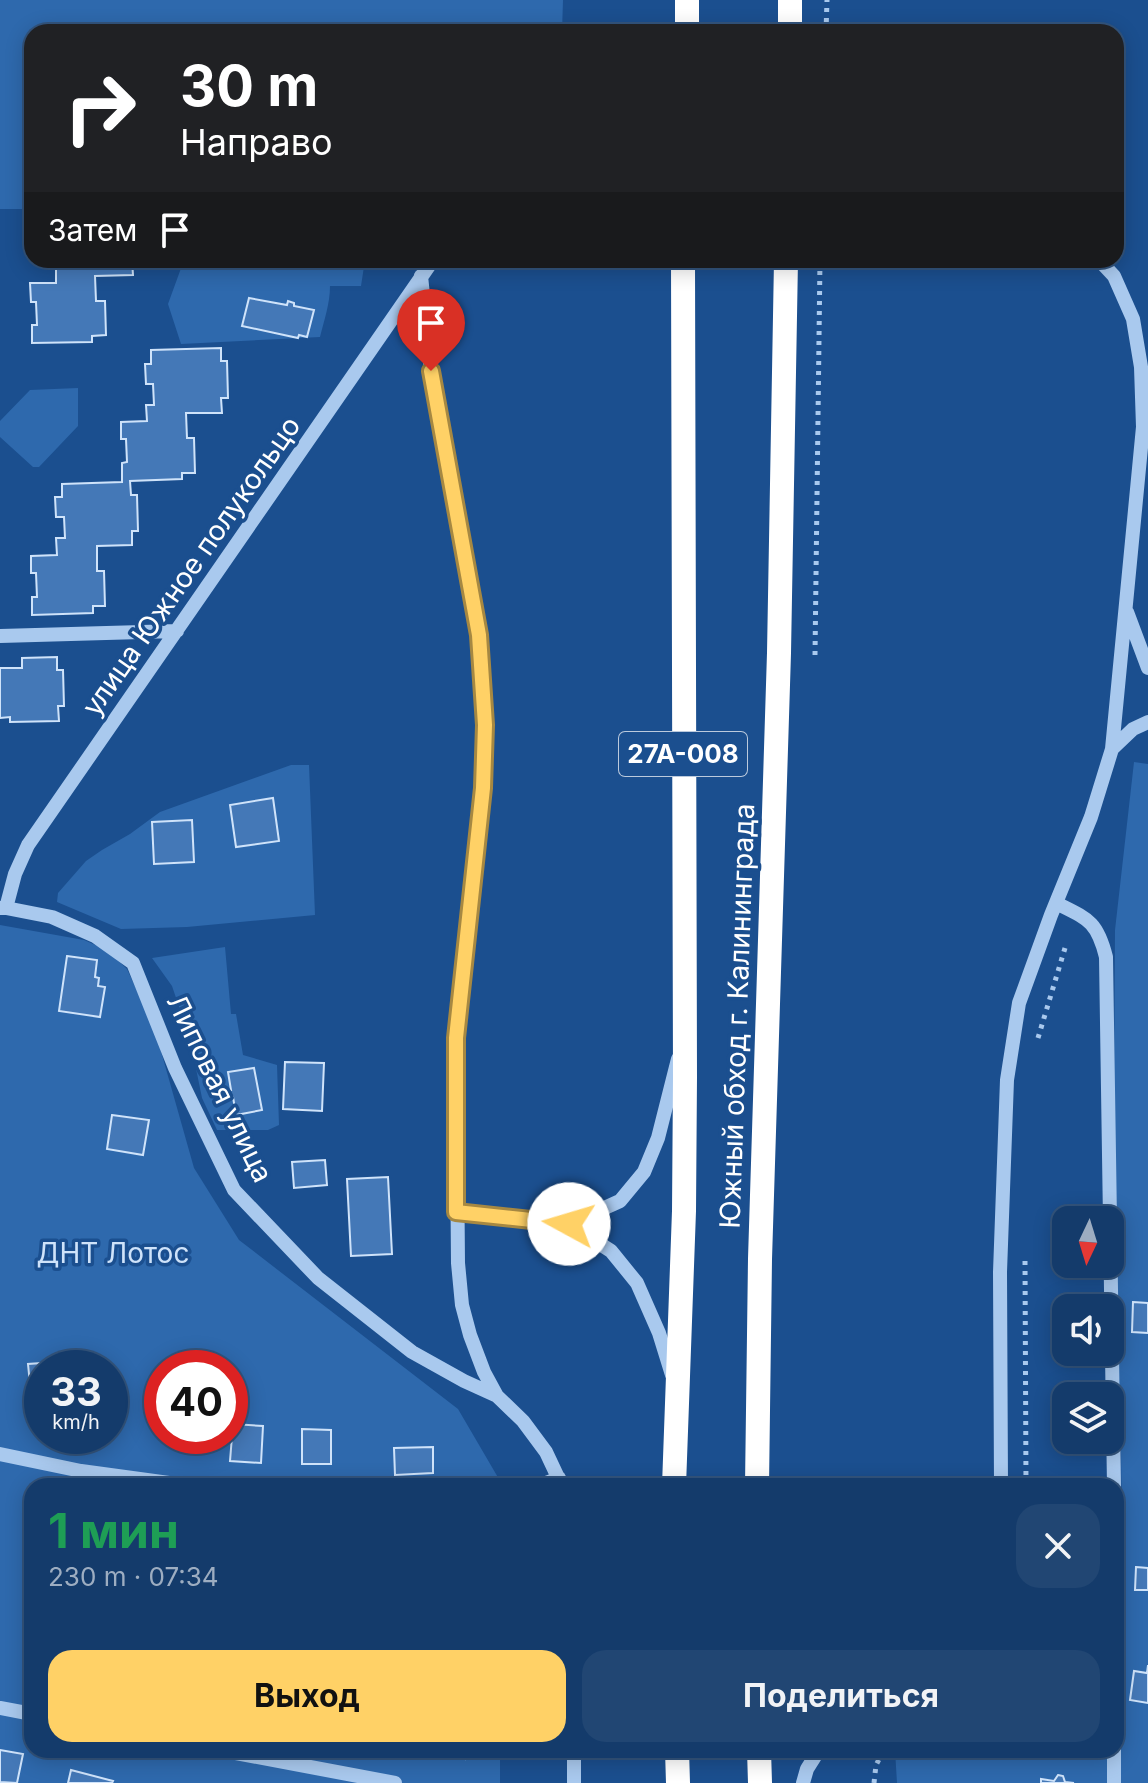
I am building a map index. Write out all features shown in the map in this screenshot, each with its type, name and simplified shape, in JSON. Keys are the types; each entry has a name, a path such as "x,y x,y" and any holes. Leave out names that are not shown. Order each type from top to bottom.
{"highway":[{"path":"687,0 687,24"},
{"path":"790,0 790,24"},
{"name":"Южный обход г. Калининграда","path":"674,1478 684,1211 683,268"},
{"name":"Южный обход г. Калининграда","path":"757,1478 760,1259 779,668 786,268"},
{"path":"677,1758 678,1783"},
{"path":"759,1758 760,1783"}],"street":[{"name":"улица Южное полукольцо","path":"3,908 28,845 427,268"},
{"path":"1001,1478 1000,1272 1007,1080 1019,1003 1091,817 1112,749 1143,427 1141,367 1133,319 1114,276 1106,268"},
{"path":"421,276 431,371 479,635 485,725 483,788 456,1038 456,1212 462,1305 484,1372 497,1396 539,1442 558,1478"},
{"path":"1126,608 1148,668"},
{"path":"0,636 177,631"},
{"path":"1112,749 1133,729 1148,722"},
{"path":"1056,903 1087,918 1101,936 1106,957 1110,1206"},
{"name":"Липовая улица","path":"3,908 52,917 95,936 133,963 175,1068 234,1190 318,1278 412,1352 497,1396"},
{"path":"569,1224 620,1201 644,1172 658,1138 685,1035"},
{"path":"456,1212 569,1224 611,1251 637,1283 659,1333 678,1394"},
{"path":"1111,1278 1114,1478"},
{"path":"0,1454 132,1478"},
{"path":"0,1708 24,1712"},
{"path":"262,1758 395,1783"},
{"path":"574,1758 574,1783"},
{"path":"803,1783 814,1758"},
{"path":"1114,1758 1114,1783"}],"path":[{"path":"826,24 827,0"},
{"path":"815,655 820,268"},
{"path":"1036,1043 1075,912"},
{"path":"1024,1252 1026,1478"},
{"path":"874,1783 880,1758"}],"green space":[{"path":"0,0 563,0 562,24 24,24 24,209 0,209"},
{"path":"181,268 364,268 361,286 330,286 320,337 181,344 168,304"},
{"path":"78,388 78,426 39,467 33,467 0,437 0,421 30,390"},
{"path":"1134,762 1148,764 1148,1783 897,1783 895,1758 1124,1758 1124,1478 1121,1478 1121,1454 1124,1454 1124,1382 1118,1382 1118,1366 1124,1366 1124,1294 1116,1294 1116,1278 1124,1278 1124,1206 1115,1206 1115,930"},
{"path":"291,765 309,765 315,915 187,927 121,929 57,902 58,893 86,861 160,812"},
{"name":"ДНТ Лотос","path":"0,925 84,940 107,950 127,969 155,1030 194,1168 239,1240 458,1409 498,1478 24,1478 24,1758 500,1758 500,1783 0,1783"},
{"path":"225,947 231,1014 236,1014 243,1055 277,1065 279,1125 268,1130 217,1130 202,1098 190,1039 172,986 152,958"}],"building":[{"path":"56,268 133,268 133,275 95,276 96,301 105,301 106,335 92,336 92,342 32,343 32,325 37,325 36,302 31,302 30,283 56,283"},
{"path":"249,298 287,305 288,301 294,306 314,310 307,337 299,335 298,338 242,326"},
{"path":"221,348 221,361 227,361 228,398 221,398 222,413 186,413 187,438 194,438 195,473 182,473 182,479 130,481 131,495 137,495 138,531 132,531 132,545 97,546 97,571 104,571 105,606 93,606 93,613 32,615 32,597 37,597 36,573 31,573 31,556 57,555 56,538 65,538 64,517 56,517 55,497 62,497 62,484 122,482 122,463 127,462 126,439 121,439 121,422 147,421 146,405 154,405 153,384 146,384 145,364 151,364 151,350"},
{"path":"57,657 57,670 63,670 64,706 58,706 59,721 10,722 10,717 0,718 0,668 22,668 22,658"},
{"path":"273,798 279,841 236,847 230,805"},
{"path":"192,820 194,862 154,864 152,822"},
{"path":"67,956 97,960 95,977 99,978 98,986 105,987 100,1017 59,1011"},
{"path":"285,1062 324,1063 322,1111 283,1109"},
{"path":"254,1068 262,1110 236,1115 233,1097 227,1098 226,1090 231,1090 228,1072"},
{"path":"112,1115 149,1120 143,1155 107,1149"},
{"path":"325,1160 327,1185 294,1188 292,1162"},
{"path":"388,1177 392,1254 351,1256 347,1179"},
{"path":"1133,1302 1148,1303 1148,1333 1132,1332"},
{"path":"248,1425 263,1426 261,1463 230,1461 231,1454 248,1454"},
{"path":"302,1429 331,1430 331,1464 302,1464"},
{"path":"433,1447 433,1473 395,1475 394,1448"},
{"path":"1136,1567 1148,1568 1148,1590 1135,1590"},
{"path":"1148,1665 1148,1703 1130,1700 1134,1671 1147,1673"},
{"path":"0,1750 23,1754 17,1783 0,1782"},
{"path":"71,1770 113,1781 68,1783"},
{"path":"1058,1775 1063,1776 1065,1782 1074,1783 1041,1783 1041,1779 1054,1781"}],"route":[{"path":"431,371 479,635 485,725 483,788 456,1038 456,1212 569,1224"}]}
